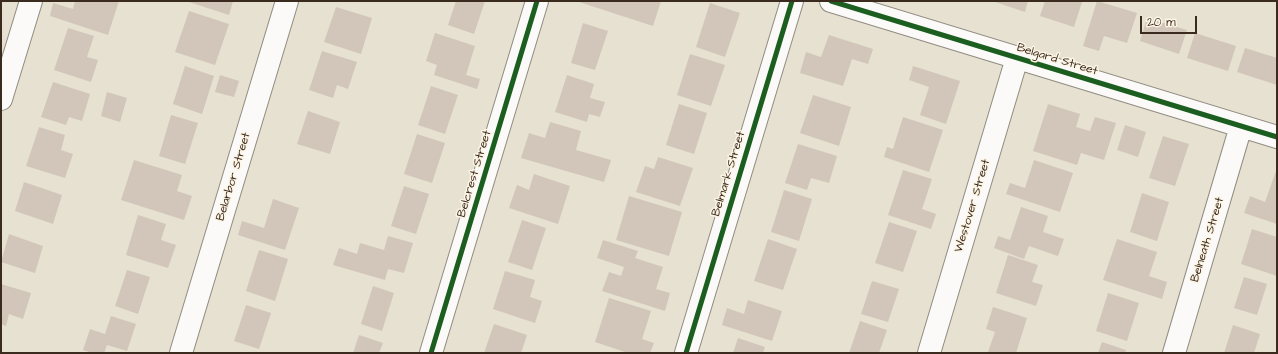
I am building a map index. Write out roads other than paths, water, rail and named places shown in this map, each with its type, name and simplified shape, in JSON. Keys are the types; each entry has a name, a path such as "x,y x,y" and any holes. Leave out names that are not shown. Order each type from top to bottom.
{"street":[{"path":"1,99 31,1"},
{"name":"Belarbor Street","path":"181,353 287,1"},
{"name":"Belcrest Street","path":"431,353 537,1"},
{"name":"Belmark Street","path":"686,353 792,1"},
{"name":"Belgard Street","path":"831,1 1277,137"},
{"name":"Westover Street","path":"929,353 1017,58"},
{"name":"Belneath Street","path":"1174,353 1241,126"}]}
